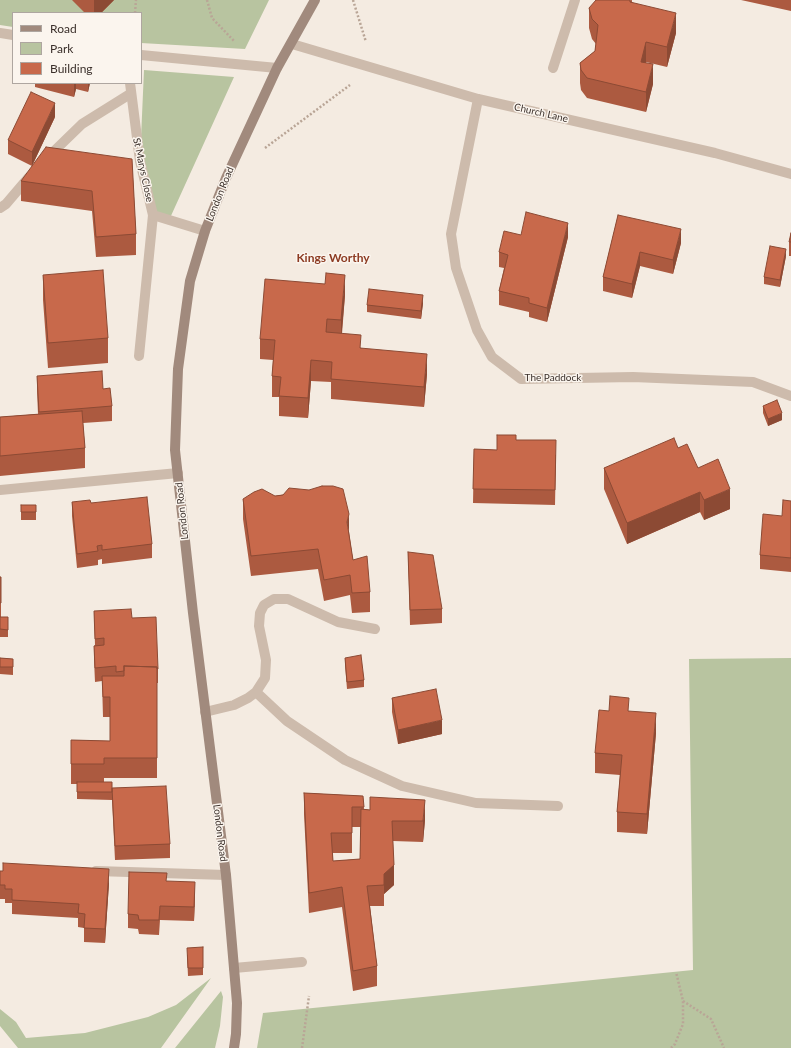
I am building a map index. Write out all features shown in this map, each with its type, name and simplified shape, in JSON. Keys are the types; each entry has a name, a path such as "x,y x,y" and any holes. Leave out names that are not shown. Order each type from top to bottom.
{"main road":[{"name":"London Road","path":"234,1048 237,1003 226,875 205,712 175,450 178,369 190,281 205,231 226,178 277,68 292,44 315,0"}],"street":[{"path":"553,68 575,0"},
{"path":"0,33 12,35"},
{"name":"Church Lane","path":"292,44 478,98 715,153 791,174"},
{"path":"142,55 277,68"},
{"name":"St Marys Close","path":"130,84 130,94 140,161 153,216 205,231"},
{"path":"0,208 6,204 33,173 82,124 130,94"},
{"name":"The Paddock","path":"478,98 451,234 456,268 477,330 492,357 521,379 633,377 753,382 791,396"},
{"path":"139,356 153,216"},
{"path":"0,490 178,473"},
{"path":"205,712 234,705 256,692 265,678 266,660 259,626 260,613 264,605 274,599 288,599 338,622 375,629"},
{"path":"256,692 287,721 345,760 402,786 476,803 558,806"},
{"path":"86,871 226,875"},
{"path":"234,968 302,962"}],"path":[{"path":"135,12 136,0"},
{"path":"207,0 212,18 238,46"},
{"path":"262,150 373,68 353,0"},
{"path":"671,1048 675,1044 683,1024 683,1001 676,972"},
{"path":"302,1048 309,996"},
{"path":"683,1001 711,1019 724,1048"}],"green space":[{"path":"0,0 269,0 245,49 142,43 142,12 12,12 12,27 0,25"},
{"path":"144,70 234,77 170,218 151,212 140,161"},
{"path":"791,658 791,1048 257,1048 263,1013 693,970 689,659"},
{"path":"211,978 161,1048 18,1048 0,1026 0,1009 16,1022 26,1038 85,1033 148,1017 176,1005"},
{"path":"221,991 223,997 220,1026 215,1048 175,1048"}],"building":[{"path":"596,0 630,0 630,2 676,13 667,47 646,42 641,62 653,64 646,92 587,78 581,70 580,63 595,51 598,25 592,19 589,8"},
{"path":"31,92 55,103 32,152 8,140"},
{"path":"46,147 132,159 136,234 96,237 92,191 21,181"},
{"path":"526,212 568,223 547,308 529,303 529,298 499,291 508,255 499,252 504,231 521,235"},
{"path":"618,215 681,229 673,260 640,252 632,284 603,277"},
{"path":"770,246 786,249 780,280 764,277"},
{"path":"103,270 108,338 48,343 43,275"},
{"path":"326,273 345,275 341,320 327,319 326,332 361,335 360,348 427,354 424,387 331,379 332,362 311,360 308,398 279,396 281,377 272,376 275,340 260,339 265,279 325,284"},
{"path":"369,289 423,295 421,311 367,305"},
{"path":"102,371 103,389 110,388 112,406 39,412 37,376"},
{"path":"777,400 782,413 768,419 763,406"},
{"path":"82,411 85,448 0,456 0,417"},
{"path":"497,435 516,435 516,440 556,440 555,490 473,489 474,449 497,450"},
{"path":"674,438 678,448 687,444 698,468 718,459 730,489 704,500 700,492 627,523 604,468"},
{"path":"322,486 333,486 343,489 349,514 347,522 353,560 367,556 370,592 352,593 350,575 324,580 318,549 251,556 243,499 262,489 275,496 283,495 289,488 309,490"},
{"path":"147,497 152,544 102,550 102,545 97,546 98,551 77,554 72,502 90,500 91,503"},
{"path":"783,500 791,501 791,558 760,555 763,514 782,516"},
{"path":"21,505 36,505 36,512 21,512"},
{"path":"408,552 433,555 442,609 410,610"},
{"path":"1,577 1,603 0,603"},
{"path":"131,609 132,618 156,617 158,669 157,667 124,666 124,671 116,672 116,666 95,668 94,646 104,645 104,638 95,639 94,611"},
{"path":"0,617 8,617 8,630 0,629"},
{"path":"361,655 364,680 347,682 345,658"},
{"path":"0,658 13,659 13,667 0,667"},
{"path":"124,666 157,667 157,758 104,758 104,764 71,764 71,740 110,741 110,697 103,697 102,676 124,676"},
{"path":"436,689 442,720 398,730 392,698"},
{"path":"610,696 629,698 628,711 656,713 647,814 617,812 622,755 595,753 599,710 609,711"},
{"path":"77,782 112,782 112,792 77,792"},
{"path":"166,786 170,844 115,846 112,788"},
{"path":"304,793 363,796 364,807 352,807 352,833 331,833 333,861 360,859 361,809 370,810 370,797 425,800 423,821 392,821 394,865 384,874 384,885 367,886 377,966 353,971 342,887 309,893"},
{"path":"3,863 109,869 105,929 84,928 85,914 78,913 79,904 12,900 12,889 5,889 5,885 0,885 0,871 3,871"},
{"path":"129,872 167,873 166,881 195,882 194,907 160,906 159,920 139,920 138,915 128,914"},
{"path":"203,947 203,968 188,968 187,948"}],"district":[{"name":"Kings Worthy","path":"333,258"}]}
